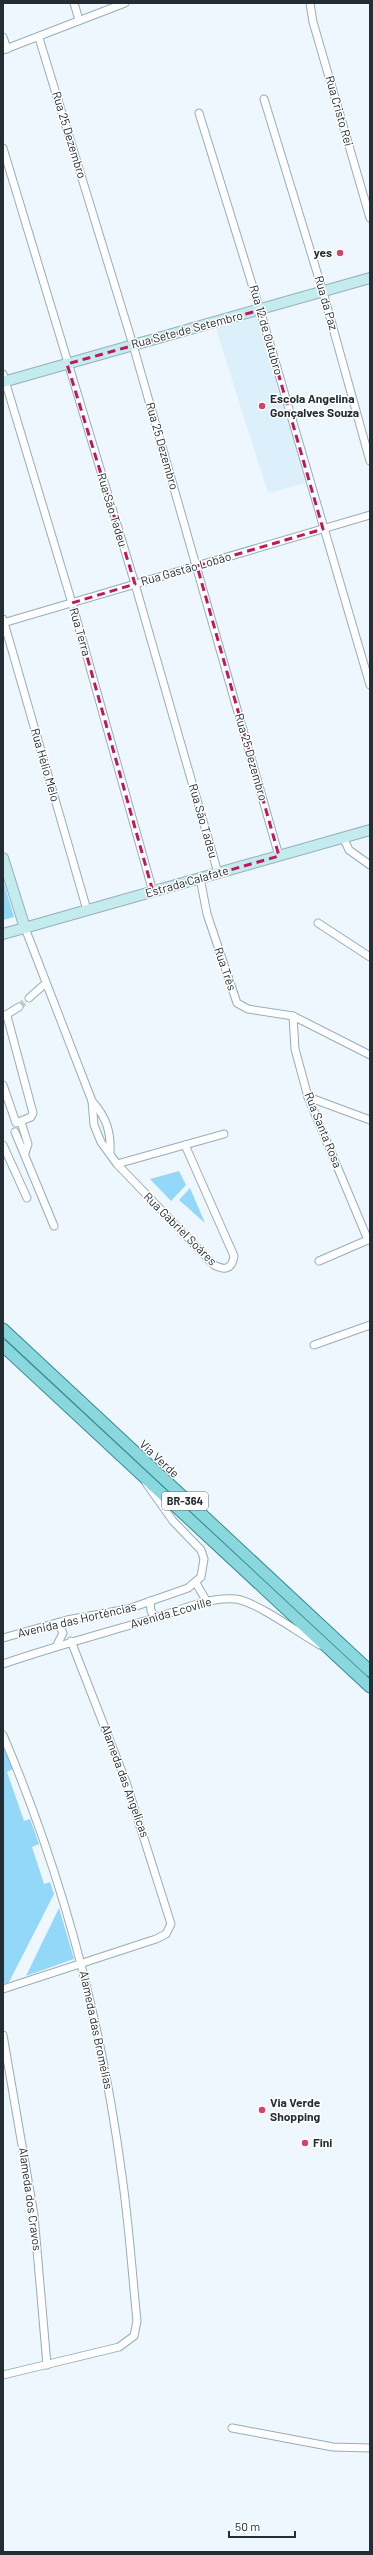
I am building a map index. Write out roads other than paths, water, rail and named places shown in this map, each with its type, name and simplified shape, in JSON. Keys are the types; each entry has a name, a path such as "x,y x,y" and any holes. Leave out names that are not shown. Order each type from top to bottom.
{"main road":[{"name":"Via Verde","path":"3,1329 370,1672"},
{"name":"Via Verde","path":"3,1346 134,1466 370,1687"}],"street":[{"path":"74,3 79,20"},
{"path":"3,37 5,50 39,38 79,20 124,3"},
{"name":"Rua Cristo Rei","path":"310,3 315,29 370,218"},
{"name":"Rua 25 Dezembro","path":"39,38 133,345 279,856"},
{"name":"Rua da Paz","path":"264,99 323,292 370,461"},
{"name":"Rua 12 de Outubro","path":"199,113 260,310 370,685"},
{"name":"Rua São Tadeu","path":"3,148 67,364 135,584 218,873"},
{"name":"Rua Sete de Setembro","path":"4,379 67,364 370,278"},
{"name":"Rua Terra","path":"4,379 72,603 153,892"},
{"name":"Rua Gastão Lobão","path":"3,622 370,515"},
{"name":"Rua Hélio Melo","path":"3,622 87,910"},
{"name":"Estrada Calafate","path":"3,934 370,830"},
{"path":"343,837 349,850 370,865"},
{"path":"3,858 24,928"},
{"name":"Rua Três","path":"200,878 207,914 237,1003 248,1010 293,1016 370,1055"},
{"path":"318,923 370,957"},
{"name":"Rua Gabriel Soáres","path":"24,928 92,1101 107,1121 111,1137 110,1152"},
{"path":"29,998 46,983"},
{"path":"3,1086 12,1117 16,1123 31,1117 33,1113 5,1016 19,1007"},
{"name":"Rua Santa Rosa","path":"293,1016 295,1049 308,1097 369,1239"},
{"path":"308,1097 370,1120"},
{"name":"Rua Gabriel Soáres","path":"92,1101 94,1125 101,1142 110,1152 117,1164 214,1265 222,1269 229,1268 233,1264 234,1256 185,1145"},
{"path":"21,1122 28,1144 25,1154"},
{"path":"16,1132 54,1226"},
{"path":"117,1164 224,1134"},
{"path":"3,1146 27,1198"},
{"path":"319,1262 369,1239"},
{"path":"314,1345 370,1325"},
{"name":"Via Verde","path":"134,1466 173,1521 201,1550 204,1568 196,1583"},
{"path":"196,1583 206,1602"},
{"name":"Avenida das Horténcias","path":"3,1638 58,1623 115,1612 181,1591 196,1583"},
{"name":"Avenida Ecoville","path":"3,1664 57,1645 156,1618 206,1602 236,1599 257,1607 331,1651"},
{"path":"150,1601 151,1611 156,1618"},
{"path":"57,1645 63,1633 58,1623"},
{"name":"Alameda das Angelicas","path":"71,1641 126,1782 171,1924 166,1934 156,1939 81,1964"},
{"name":"Alameda das Bromélias","path":"3,1735 28,1797 61,1892 81,1964 110,2097 122,2175 137,2321 134,2336 128,2342 109,2351 47,2365"},
{"path":"3,1989 81,1964"},
{"name":"Alameda dos Cravos","path":"3,2035 34,2215 47,2365"},
{"path":"3,2375 47,2365"},
{"path":"232,2428 333,2447 370,2448"}],"tunnel":[{"path":"19,1007 29,998"}],"place":[{"name":"yes","path":"340,253"},
{"name":"Escola Angelina Gonçalves Souza","path":"262,406"},
{"name":"Via Verde Shopping","path":"262,2110"},
{"name":"Fini","path":"305,2143"}]}
